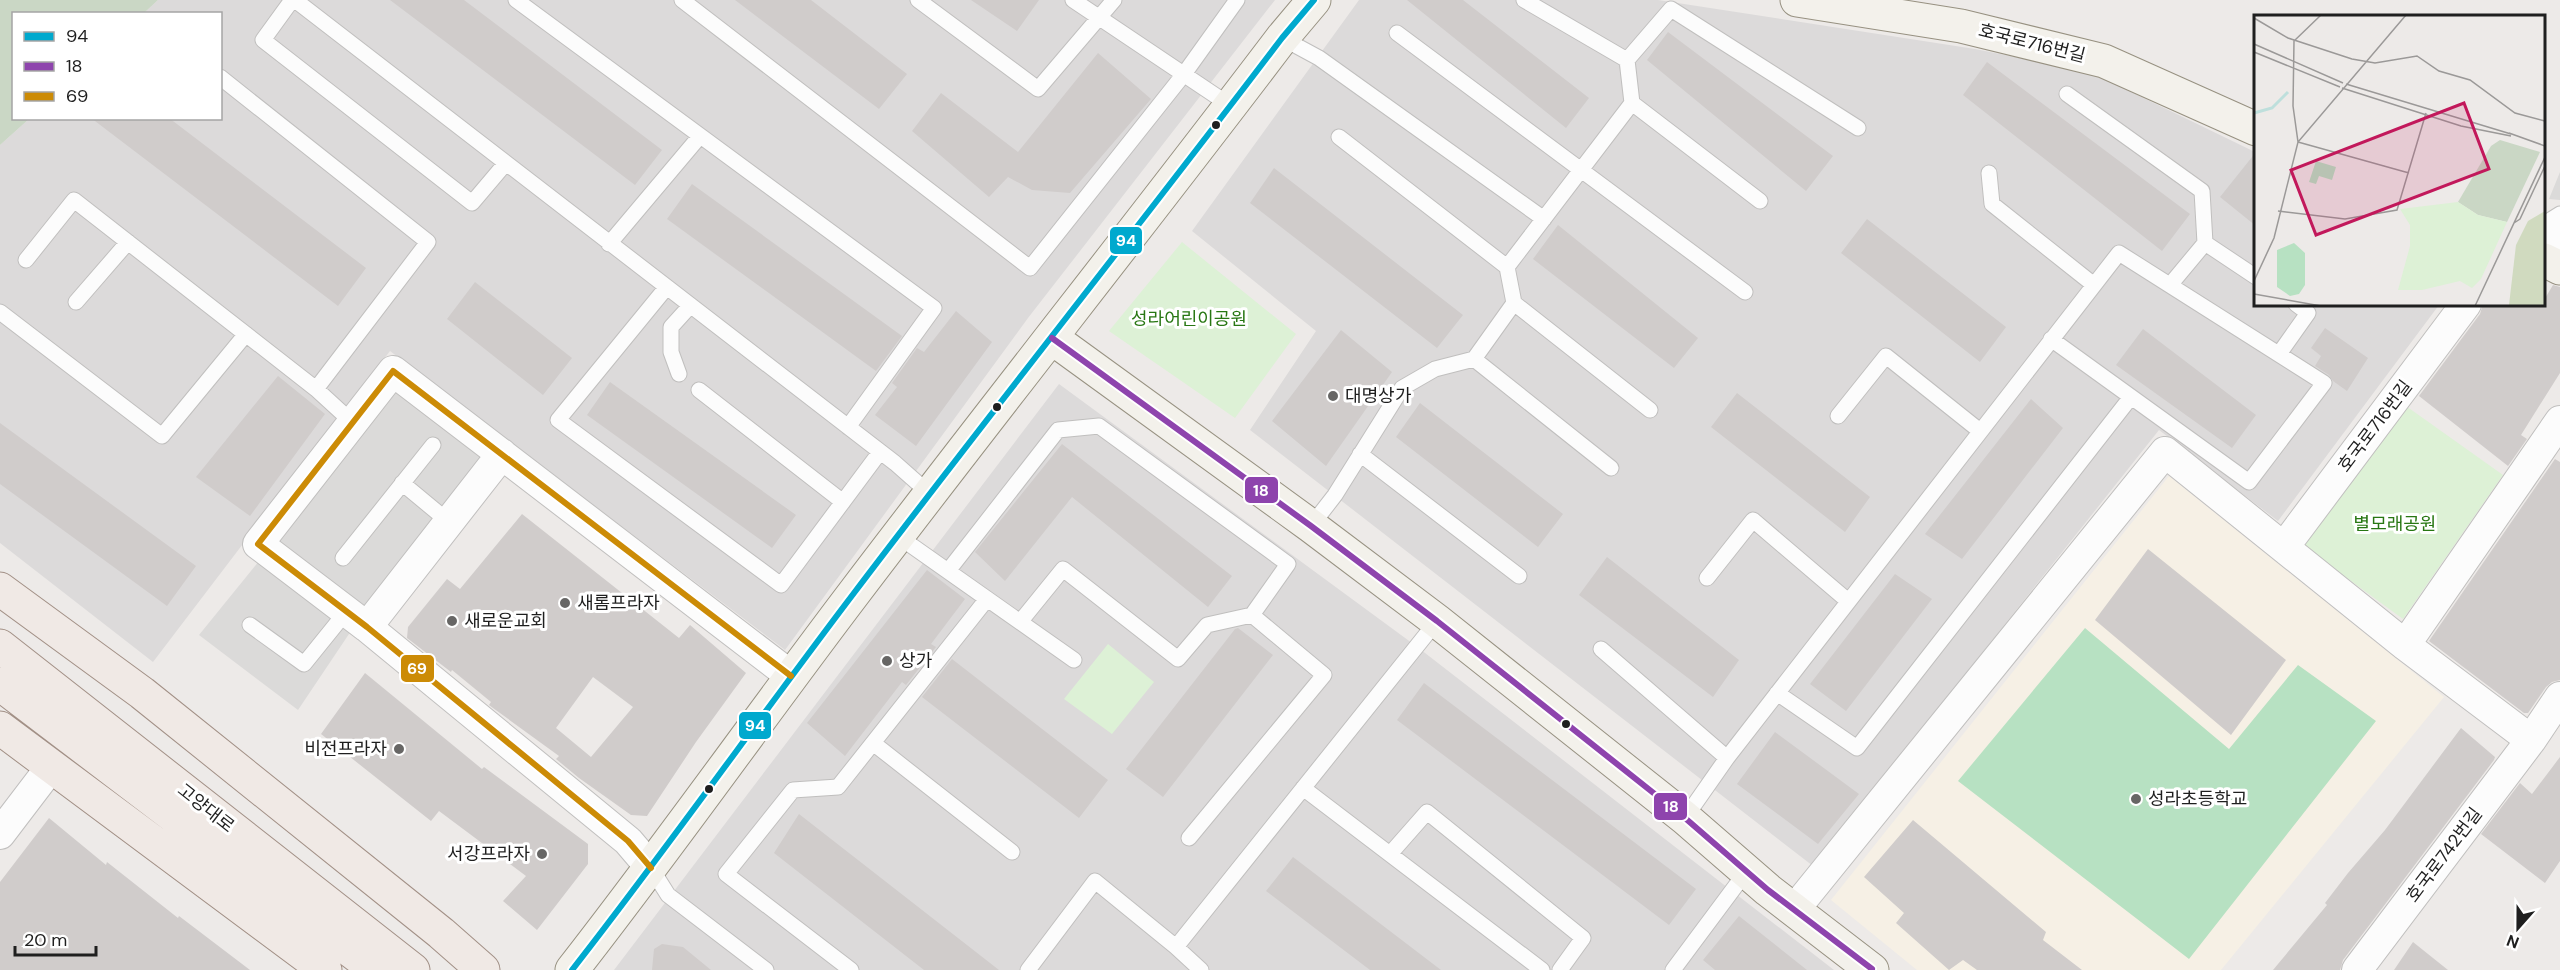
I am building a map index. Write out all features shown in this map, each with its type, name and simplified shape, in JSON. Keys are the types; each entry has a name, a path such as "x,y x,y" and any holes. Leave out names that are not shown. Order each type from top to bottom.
{"main road":[{"path":"0,589 142,693 441,933 483,970"},
{"name":"고양대로","path":"0,646 413,970"},
{"name":"고양대로","path":"0,684 376,970"},
{"path":"0,728 326,970"},
{"path":"441,933 453,970"}],"street":[{"path":"572,970 651,868 791,676 897,536 1282,38 1314,0"},
{"name":"호국로716번길","path":"1797,0 1961,26 2104,62 2254,128"},
{"path":"2545,240 2560,237"},
{"path":"2545,260 2560,268"},
{"name":"호국로716번길","path":"2284,547 2465,306"},
{"path":"1052,338 1311,526 1437,621 1685,818 1746,872 1872,970"},
{"path":"651,868 628,841 357,619 258,544 393,371 791,676"},
{"path":"2405,645 2560,421"},
{"path":"1794,910 2165,452 2405,645 2531,740 2560,697"},
{"path":"357,619 449,522 502,454"},
{"name":"호국로742번길","path":"2358,970 2531,740"},
{"path":"0,834 51,767"}],"lane":[{"path":"505,164 472,202 263,40 293,0 848,427 930,494"},
{"path":"516,0 934,308 848,427"},
{"path":"682,0 1030,268 1184,74 1237,0"},
{"path":"918,0 1038,89 1114,0"},
{"path":"1073,0 1231,106"},
{"path":"1524,0 1628,60"},
{"path":"1507,267 1632,103 1628,60 1671,9 1858,128"},
{"path":"1397,33 1745,292"},
{"path":"1282,38 1319,57 1544,219"},
{"path":"222,78 428,242 316,389"},
{"path":"2067,94 2202,191 2205,243 2170,285"},
{"path":"1632,103 1760,201"},
{"path":"609,244 700,136"},
{"path":"1339,137 1507,267 1514,303 1650,410"},
{"path":"1989,173 1992,204 2094,285"},
{"path":"26,260 74,200 316,389 352,422"},
{"path":"2545,223 2560,214"},
{"path":"76,302 128,242"},
{"path":"2205,243 2254,276"},
{"path":"1685,818 1726,758 2051,339 2119,253 2324,383 2248,482 2051,339"},
{"path":"666,288 558,420 781,585 880,452"},
{"path":"1311,526 1402,388 1435,369 1474,360 1514,303"},
{"path":"679,374 671,352 671,327 690,306"},
{"path":"2279,354 2308,313 2299,306"},
{"path":"0,312 162,436 246,334"},
{"path":"1838,416 1886,356 1980,431"},
{"path":"1474,360 1611,468"},
{"path":"699,390 843,502"},
{"path":"1777,693 1857,748 2131,397"},
{"path":"948,571 1058,430 1099,426 1288,564 1252,615 1207,625 1178,658 1063,569 1020,622"},
{"path":"343,558 433,445"},
{"path":"1360,454 1519,576"},
{"path":"402,483 449,522"},
{"path":"1707,578 1753,520 1848,601"},
{"path":"897,536 1074,660"},
{"path":"851,970 726,874 793,790 838,787 987,599"},
{"path":"1189,838 1324,675 1252,615"},
{"path":"250,625 304,664 357,619"},
{"path":"1176,947 1437,621"},
{"path":"1601,649 1726,758"},
{"path":"873,743 1012,852"},
{"path":"1303,788 1542,970"},
{"path":"1390,854 1427,812 1583,938 1560,970"},
{"path":"651,868 668,895 766,970"},
{"path":"1673,970 1746,872"},
{"path":"1029,970 1095,881 1201,970"}],"shaded area":[{"path":"158,0 1275,0 1028,318 785,650 390,351 153,662 0,543 0,145 28,120 222,120 222,12 145,12"},
{"path":"1359,0 1658,0 1975,49 2090,72 2254,152 2254,306 2438,306 2278,521 2159,430 1813,866 1250,430 1316,331 1192,231"},
{"path":"2560,172 2560,200 2549,199"},
{"path":"1059,384 1416,646 1834,970 614,970"},
{"path":"398,385 485,452 363,608 276,541"},
{"name":"성라초등학교","path":"2169,476 2444,697 2221,970 1917,970 1831,900"},
{"path":"259,561 351,631 298,710 199,635"}],"green space":[{"path":"0,0 158,0 145,12 12,12 12,120 28,120 0,145"},
{"name":"성라어린이공원","path":"1182,242 1296,334 1235,418 1109,331"},
{"name":"별모래공원","path":"2406,406 2503,475 2403,619 2303,546"},
{"path":"2085,628 2229,749 2298,665 2376,721 2189,959 1958,781"},
{"path":"1108,644 1154,682 1112,734 1064,699"}],"building":[{"path":"390,0 464,0 662,150 635,185"},
{"path":"735,0 811,0 907,74 879,109"},
{"path":"971,0 1039,0 1017,31"},
{"path":"1407,0 1463,0 1589,98 1566,128"},
{"path":"1668,32 1833,156 1806,191 1647,60"},
{"path":"1098,53 1151,99 1070,193 1032,190 1008,177 989,197 912,131 941,93 1018,152"},
{"path":"1987,62 2190,214 2162,251 1963,95"},
{"path":"94,120 172,120 366,268 338,306"},
{"path":"2254,154 2254,224 2220,197"},
{"path":"1274,168 1463,315 1437,348 1250,203"},
{"path":"692,184 902,336 876,371 667,219"},
{"path":"1867,219 2006,327 1980,362 1841,253"},
{"path":"1558,225 1698,338 1674,368 1533,259"},
{"path":"475,282 572,358 543,395 447,319"},
{"path":"2553,285 2560,287 2560,373 2521,435 2527,439 2508,466 2419,396 2480,314 2482,306 2545,306 2545,298"},
{"path":"956,311 992,342 916,446 875,415 897,387 892,383 917,348 924,352"},
{"path":"2325,328 2368,358 2347,391 2315,366 2321,356 2311,348"},
{"path":"2143,329 2256,415 2232,448 2116,365"},
{"name":"대명상가","path":"1341,330 1392,372 1326,466 1272,421"},
{"path":"278,376 325,414 250,516 196,477"},
{"path":"610,382 796,515 772,548 587,415"},
{"path":"1737,393 1870,497 1845,532 1711,427"},
{"path":"2031,399 2063,428 1962,559 1925,534"},
{"path":"1420,403 1563,514 1538,547 1396,437"},
{"path":"0,423 196,566 167,606 0,484"},
{"path":"1062,444 1232,576 1208,607 1072,497 1005,581 975,552"},
{"path":"2555,459 2560,462 2560,680 2546,687 2528,713 2524,713 2429,641"},
{"path":"522,514 679,638 690,625 746,673 696,742 647,816 631,815 579,778 556,759 559,756 489,705 491,702 452,670 451,672 407,638 408,627 447,579 460,589","holes":["593,677 633,707 591,757 556,728"]},
{"path":"2148,549 2286,660 2231,735 2095,620"},
{"path":"1607,557 1739,660 1713,697 1579,595"},
{"name":"상가","path":"927,570 965,599 931,644 936,647 906,685 902,682 845,756 807,723"},
{"path":"1895,574 1932,599 1846,711 1810,684"},
{"path":"1238,628 1273,655 1163,797 1126,769"},
{"path":"952,659 1108,780 1079,818 922,697"},
{"path":"365,673 482,769 484,767 588,844 588,864 537,930 503,901 526,876 439,811 431,821 321,734"},
{"path":"1424,683 1696,889 1669,925 1397,720"},
{"path":"2461,728 2495,757 2494,760 2343,960 2340,970 2273,970 2327,905 2325,903 2385,830"},
{"path":"1775,732 1859,794 1818,844 1737,784"},
{"path":"2560,757 2560,861 2545,883 2481,834 2520,783 2532,794"},
{"path":"799,814 999,970 924,970 774,853"},
{"path":"49,818 106,865 107,862 178,918 179,916 250,970 0,970 0,882"},
{"path":"1913,820 2046,932 2043,940 2082,970 1977,970 1963,960 1949,970 1896,923 1904,913 1864,877"},
{"path":"1293,857 1441,970 1370,970 1266,891"},
{"path":"1739,916 1807,970 1715,970 1703,960"},
{"path":"2413,942 2448,970 2394,970"},
{"path":"662,944 683,947 711,970 652,970 654,949"}],"transit line":[{"name":"94","path":"572,970 907,523 1282,38 1314,0"},
{"name":"18","path":"1052,338 1311,526 1437,621 1685,818 1768,890 1872,969"},
{"name":"69","path":"651,868 628,841 367,627 258,544 393,371 791,676"}],"place":[{"name":"대명상가","path":"1333,396"},
{"name":"새롬프라자","path":"565,603"},
{"name":"새로운교회","path":"452,621"},
{"name":"상가","path":"887,661"},
{"name":"비전프라자","path":"399,749"},
{"name":"성라초등학교","path":"2136,799"},
{"name":"서강프라자","path":"542,854"}]}
